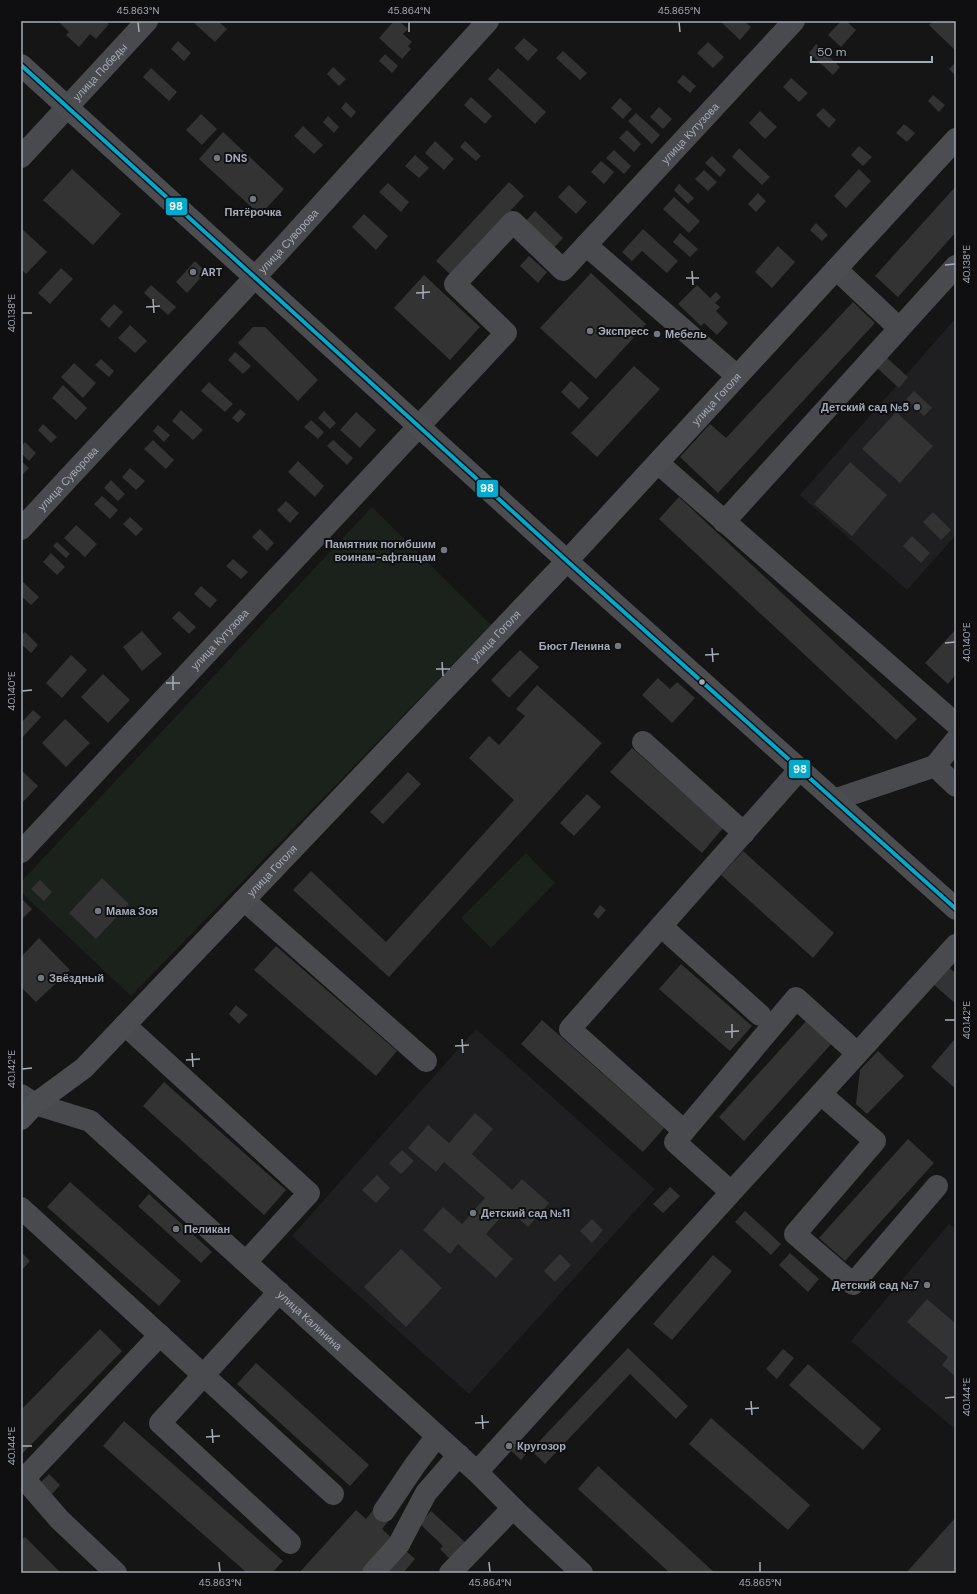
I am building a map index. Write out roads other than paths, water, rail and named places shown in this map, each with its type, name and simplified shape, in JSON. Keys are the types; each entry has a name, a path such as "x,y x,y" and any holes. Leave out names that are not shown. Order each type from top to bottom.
{"main road":[{"path":"21,65 567,561 956,909"},
{"name":"улица Гоголя","path":"26,1106 84,1068 567,561 956,139"}],"street":[{"name":"улица Победы","path":"21,157 147,21"},
{"name":"улица Суворова","path":"21,529 256,277 488,21"},
{"name":"улица Кутузова","path":"21,852 506,333 455,284 513,222 563,270 794,21"},
{"path":"586,245 737,376"},
{"path":"724,522 956,266"},
{"path":"836,269 900,328"},
{"path":"658,463 956,724"},
{"path":"834,800 935,766 956,740"},
{"path":"643,742 744,832"},
{"path":"935,766 956,786"},
{"path":"684,1131 570,1029 800,769"},
{"path":"244,900 426,1061"},
{"path":"661,926 760,1015"},
{"path":"477,1472 857,1053 953,954"},
{"path":"731,1192 675,1142 796,998 857,1053"},
{"path":"125,1025 309,1193 246,1262"},
{"path":"821,1094 875,1141 795,1234 853,1284 937,1186"},
{"name":"улица Калинина","path":"26,1106 90,1121 459,1455 582,1573"},
{"path":"21,1208 333,1494"},
{"path":"279,1292 160,1424 290,1543"},
{"path":"116,1573 59,1519 22,1478 160,1335"},
{"path":"384,1511 437,1436"},
{"path":"373,1573 399,1544 426,1493 459,1455"},
{"path":"450,1573 513,1508"}],"place":[{"name":"DNS","path":"217,158"},
{"name":"Пятёрочка","path":"253,199"},
{"name":"ART","path":"193,272"},
{"name":"Экспресс","path":"590,331"},
{"name":"Мебель","path":"657,334"},
{"name":"Детский сад №5","path":"917,407"},
{"name":"Памятник погибшим воинам-афганцам","path":"444,550"},
{"name":"Бюст Ленина","path":"618,646"},
{"name":"Мама Зоя","path":"98,911"},
{"name":"Звёздный","path":"41,978"},
{"name":"Детский сад №11","path":"473,1213"},
{"name":"Пеликан","path":"176,1229"},
{"name":"Детский сад №7","path":"927,1285"},
{"name":"Кругозор","path":"509,1446"}]}
